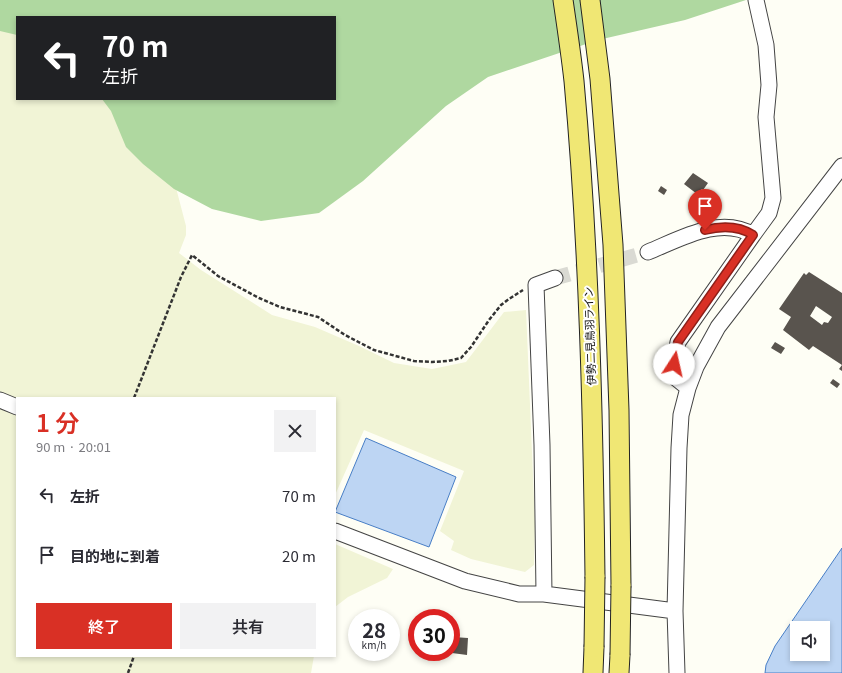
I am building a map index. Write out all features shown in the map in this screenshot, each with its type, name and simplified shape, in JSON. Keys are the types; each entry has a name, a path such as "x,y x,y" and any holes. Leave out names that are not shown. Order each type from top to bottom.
{"main road":[{"name":"伊勢二見鳥羽ライン","path":"563,0 574,80 586,244 593,405 596,577 593,673"},
{"path":"590,0 600,79 613,245 619,410 621,586 620,664"}],"street":[{"path":"688,388 672,375 678,342 769,213 773,198 766,116 769,85 766,45 756,0"},
{"path":"677,673 675,611 679,448 681,416 688,388 696,366 718,327 842,166"},
{"path":"648,252 697,232 726,226 748,231 753,235"},
{"path":"544,594 542,452 536,285 555,278"},
{"path":"0,400 16,407"},
{"path":"336,531 465,581 519,594 544,594 675,611"}],"path":[{"path":"134,397 181,277 192,255 218,276 259,298 280,307 318,317 346,335 374,350 420,362 448,361 461,358 471,347 501,305 521,291 536,285"},
{"path":"128,673 134,657"}],"green space":[{"path":"0,0 746,0 685,20 598,40 488,77 446,106 363,181 319,213 261,221 212,209 174,189 143,164 126,147 111,111 103,100 336,100 336,16 16,16 16,35 0,31"},
{"path":"0,16 16,17 16,100 165,100 163,138 186,226 186,235 179,253 201,270 272,315 315,327 394,363 432,369 466,362 504,312 526,310 535,523 534,565 525,572 471,559 451,550 454,541 440,531 464,471 364,430 336,493 336,397 16,397 16,657 314,657 311,673 0,673"},
{"path":"336,544 393,569 387,578 348,597 336,606"}],"water":[{"path":"366,438 456,477 429,547 336,512"},
{"path":"842,548 842,673 765,673 766,665 775,646 790,624 790,661 830,661 830,621 792,621"}],"building":[{"path":"693,173 708,183 703,190 702,189 697,194 684,184"},
{"path":"661,186 667,190 664,195 658,191"},
{"path":"809,272 842,293 842,365 813,346 809,350 783,330 791,317 779,309 804,273 806,275","holes":["816,306 832,317 828,323 824,322 822,325 810,316"]},
{"path":"775,342 785,348 781,354 771,348"},
{"path":"833,379 840,384 837,388 830,383"},
{"path":"460,637 468,638 467,655 460,654"}],"tunnel":[{"path":"555,278 648,252"}],"route":[{"path":"674,364 678,342 753,235 748,231 726,226 705,230"}]}
